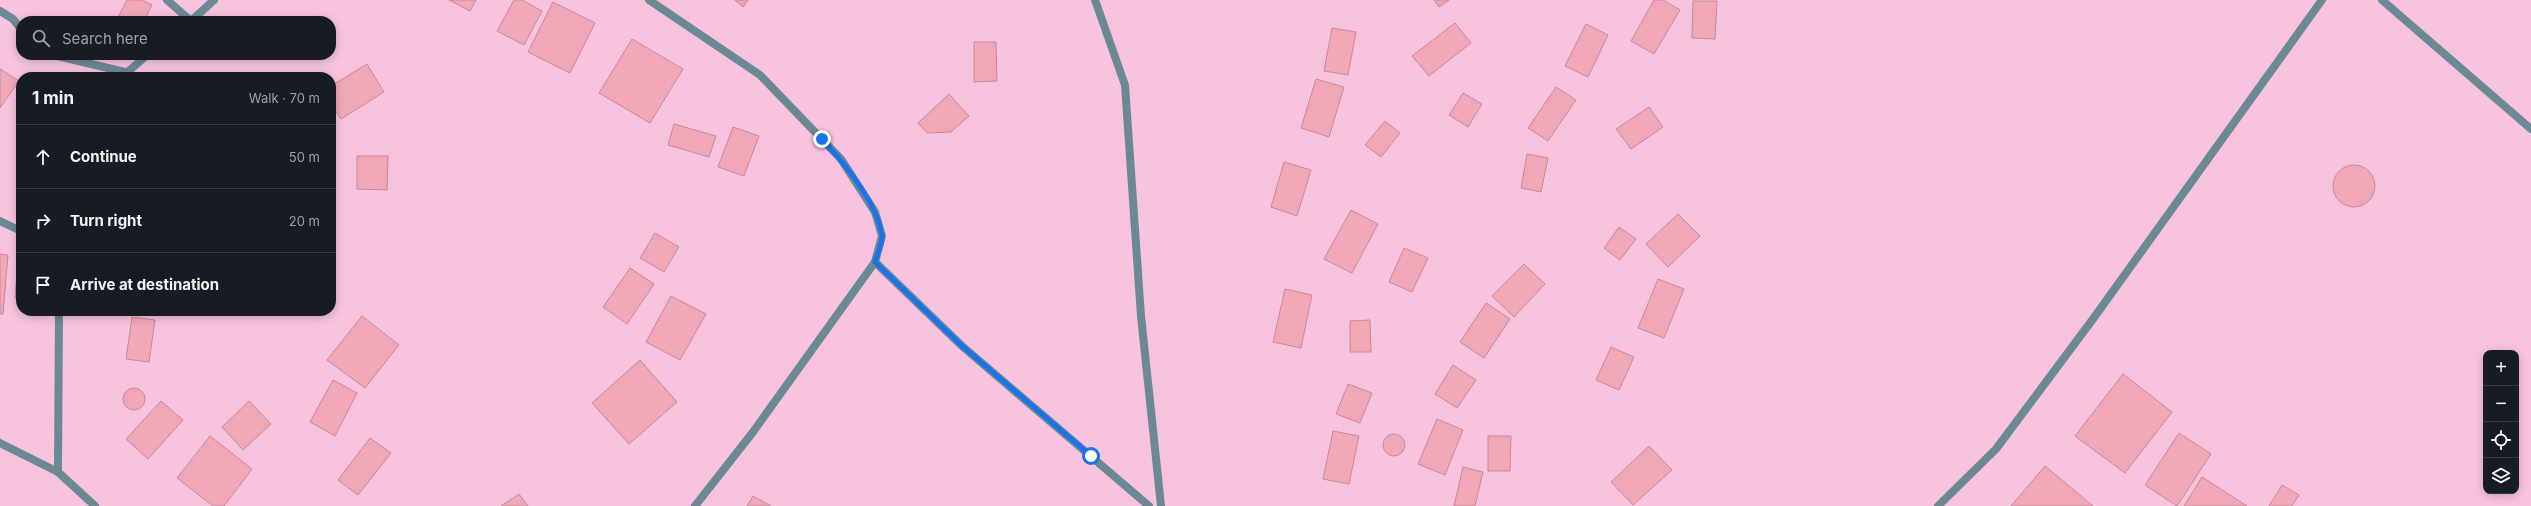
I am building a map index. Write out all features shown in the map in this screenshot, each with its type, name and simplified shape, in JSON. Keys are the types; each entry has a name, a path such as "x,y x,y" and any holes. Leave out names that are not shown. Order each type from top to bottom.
{"street":[{"path":"167,0 185,16"},
{"path":"196,16 214,0"},
{"path":"649,0 760,74 841,159 875,212 882,236 875,262 754,432 695,506"},
{"path":"1095,0 1125,85 1141,316 1161,506"},
{"path":"1938,506 1996,449 2098,313 2322,0"},
{"path":"2382,0 2531,129"},
{"path":"0,12 13,19 16,23"},
{"path":"71,60 116,72"},
{"path":"126,72 141,60"},
{"path":"0,221 16,229"},
{"path":"875,262 962,346 1149,506"},
{"path":"58,472 59,316"},
{"path":"0,443 58,472 95,506"}],"building":[{"path":"127,0 142,0 152,5 146,16 119,16"},
{"path":"449,0 476,0 470,11"},
{"path":"514,0 522,0 542,11 524,45 497,31"},
{"path":"735,0 748,0 743,7"},
{"path":"1434,0 1449,0 1439,7"},
{"path":"1654,0 1663,0 1680,10 1654,54 1631,41"},
{"path":"1693,1 1717,1 1715,39 1692,38"},
{"path":"553,2 595,23 570,73 528,52"},
{"path":"1455,23 1471,43 1429,76 1412,56"},
{"path":"1586,24 1608,35 1588,77 1565,66"},
{"path":"1332,28 1356,32 1348,75 1324,71"},
{"path":"632,39 683,69 650,123 599,93"},
{"path":"974,42 996,42 997,81 974,82"},
{"path":"367,64 384,92 341,119 336,112 336,83"},
{"path":"0,69 16,79 16,85 0,108"},
{"path":"1316,79 1344,87 1329,137 1301,128"},
{"path":"1556,87 1576,100 1548,141 1528,128"},
{"path":"1463,93 1482,104 1468,127 1449,115"},
{"path":"949,94 969,116 951,132 927,133 918,123"},
{"path":"1649,107 1663,127 1631,149 1616,129"},
{"path":"1385,121 1400,133 1381,157 1365,145"},
{"path":"674,124 716,136 709,157 668,145"},
{"path":"733,127 759,136 744,176 718,167"},
{"path":"1527,154 1548,158 1541,192 1521,188"},
{"path":"357,156 388,156 387,190 357,189"},
{"path":"1284,162 1311,170 1297,216 1271,207"},
{"path":"2350,165 2358,165 2369,171 2375,182 2375,190 2369,201 2358,207 2350,207 2339,201 2333,190 2333,182 2339,171"},
{"path":"1351,210 1378,224 1352,273 1324,259"},
{"path":"1678,214 1700,236 1668,267 1646,244"},
{"path":"1619,227 1636,239 1620,260 1604,248"},
{"path":"655,233 679,247 664,272 640,258"},
{"path":"1404,248 1428,258 1412,292 1389,282"},
{"path":"0,254 8,255 3,314 0,314"},
{"path":"1524,264 1545,284 1514,317 1492,296"},
{"path":"630,268 654,284 627,324 603,307"},
{"path":"1658,279 1684,289 1664,338 1638,328"},
{"path":"1285,289 1312,295 1301,348 1273,342"},
{"path":"671,296 706,314 680,360 646,342"},
{"path":"1486,303 1510,319 1484,358 1460,342"},
{"path":"362,316 399,345 365,388 327,360"},
{"path":"132,317 155,320 149,362 126,359"},
{"path":"1370,320 1371,352 1350,352 1350,321"},
{"path":"1611,347 1634,357 1619,390 1596,380"},
{"path":"640,360 677,402 629,444 592,403"},
{"path":"1453,365 1476,380 1457,408 1435,394"},
{"path":"2123,374 2172,412 2125,473 2075,436"},
{"path":"333,380 357,393 335,436 310,422"},
{"path":"1348,384 1372,393 1360,423 1336,414"},
{"path":"130,388 138,388 145,395 145,403 138,410 130,410 123,403 123,395"},
{"path":"161,401 183,420 148,459 126,439"},
{"path":"249,401 271,424 243,450 222,427"},
{"path":"1437,419 1463,430 1445,475 1418,464"},
{"path":"1333,431 1359,436 1349,484 1323,479"},
{"path":"2179,433 2211,454 2177,506 2145,485"},
{"path":"1390,434 1398,434 1405,441 1405,449 1398,456 1390,456 1383,449 1383,441"},
{"path":"210,436 252,469 224,506 213,506 177,478"},
{"path":"1488,436 1511,436 1510,471 1488,471"},
{"path":"370,438 391,453 358,495 338,480"},
{"path":"1649,446 1672,470 1633,505 1611,482"},
{"path":"2045,466 2093,506 2011,506"},
{"path":"1463,467 1483,472 1475,506 1454,506"},
{"path":"2202,477 2247,506 2184,506"},
{"path":"2282,485 2299,495 2292,506 2269,506"},
{"path":"519,494 528,506 501,506"},
{"path":"753,496 771,506 747,506"}],"route":[{"path":"822,139 841,159 875,212 882,236 875,262 962,346 1091,456"}]}
